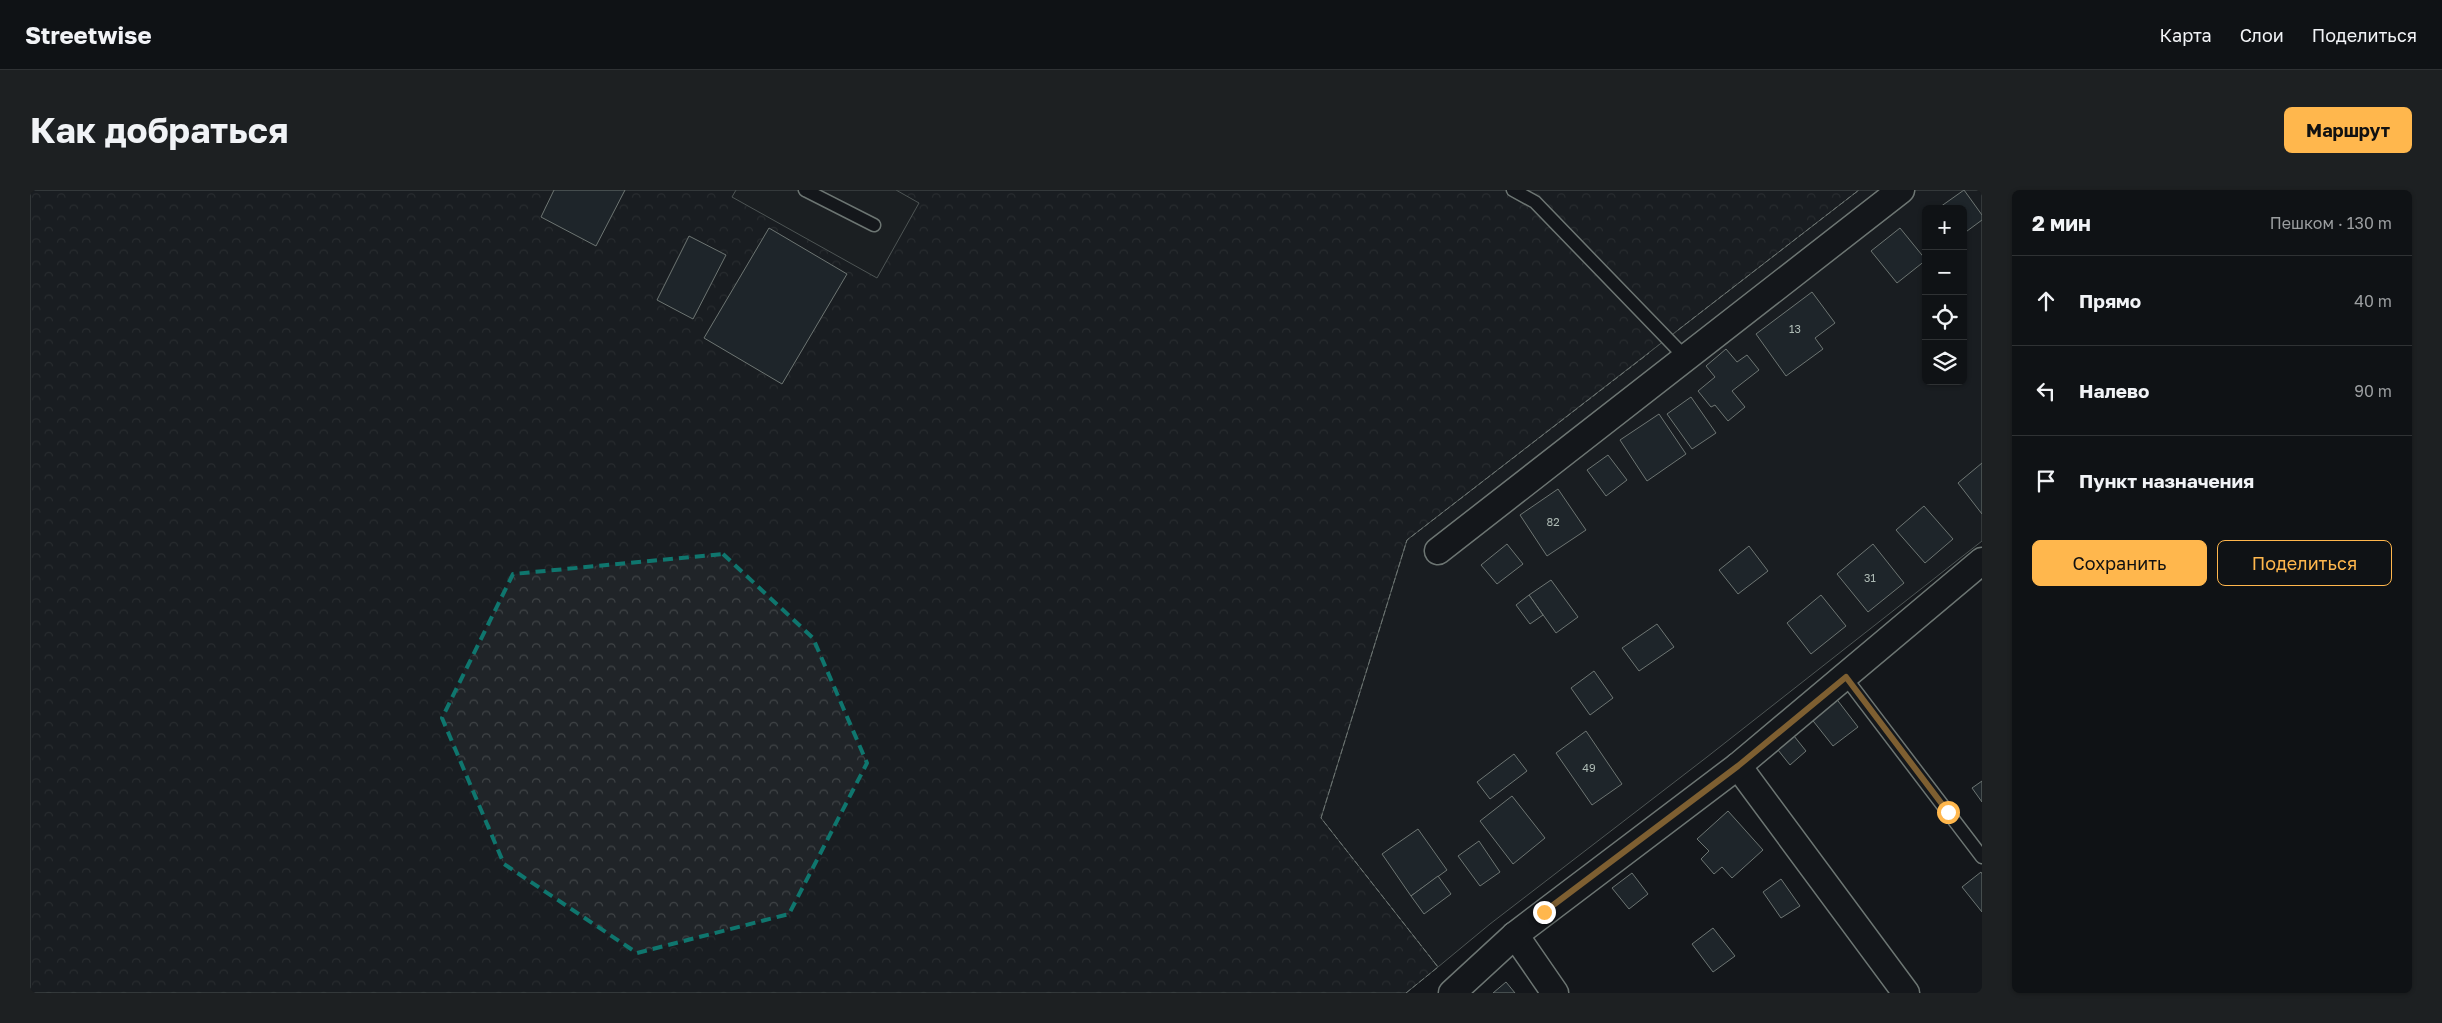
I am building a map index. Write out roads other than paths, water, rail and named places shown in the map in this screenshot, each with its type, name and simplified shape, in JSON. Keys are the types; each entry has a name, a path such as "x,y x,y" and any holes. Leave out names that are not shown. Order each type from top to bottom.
{"street":[{"path":"1438,551 1901,190"},
{"path":"1452,993 1515,934 1738,766 1982,561"},
{"path":"1738,766 1906,993"},
{"path":"1515,934 1555,993"}],"lane":[{"path":"805,190 874,225"},
{"path":"1513,190 1535,202 1686,358"},
{"path":"1846,677 1982,857"}]}
